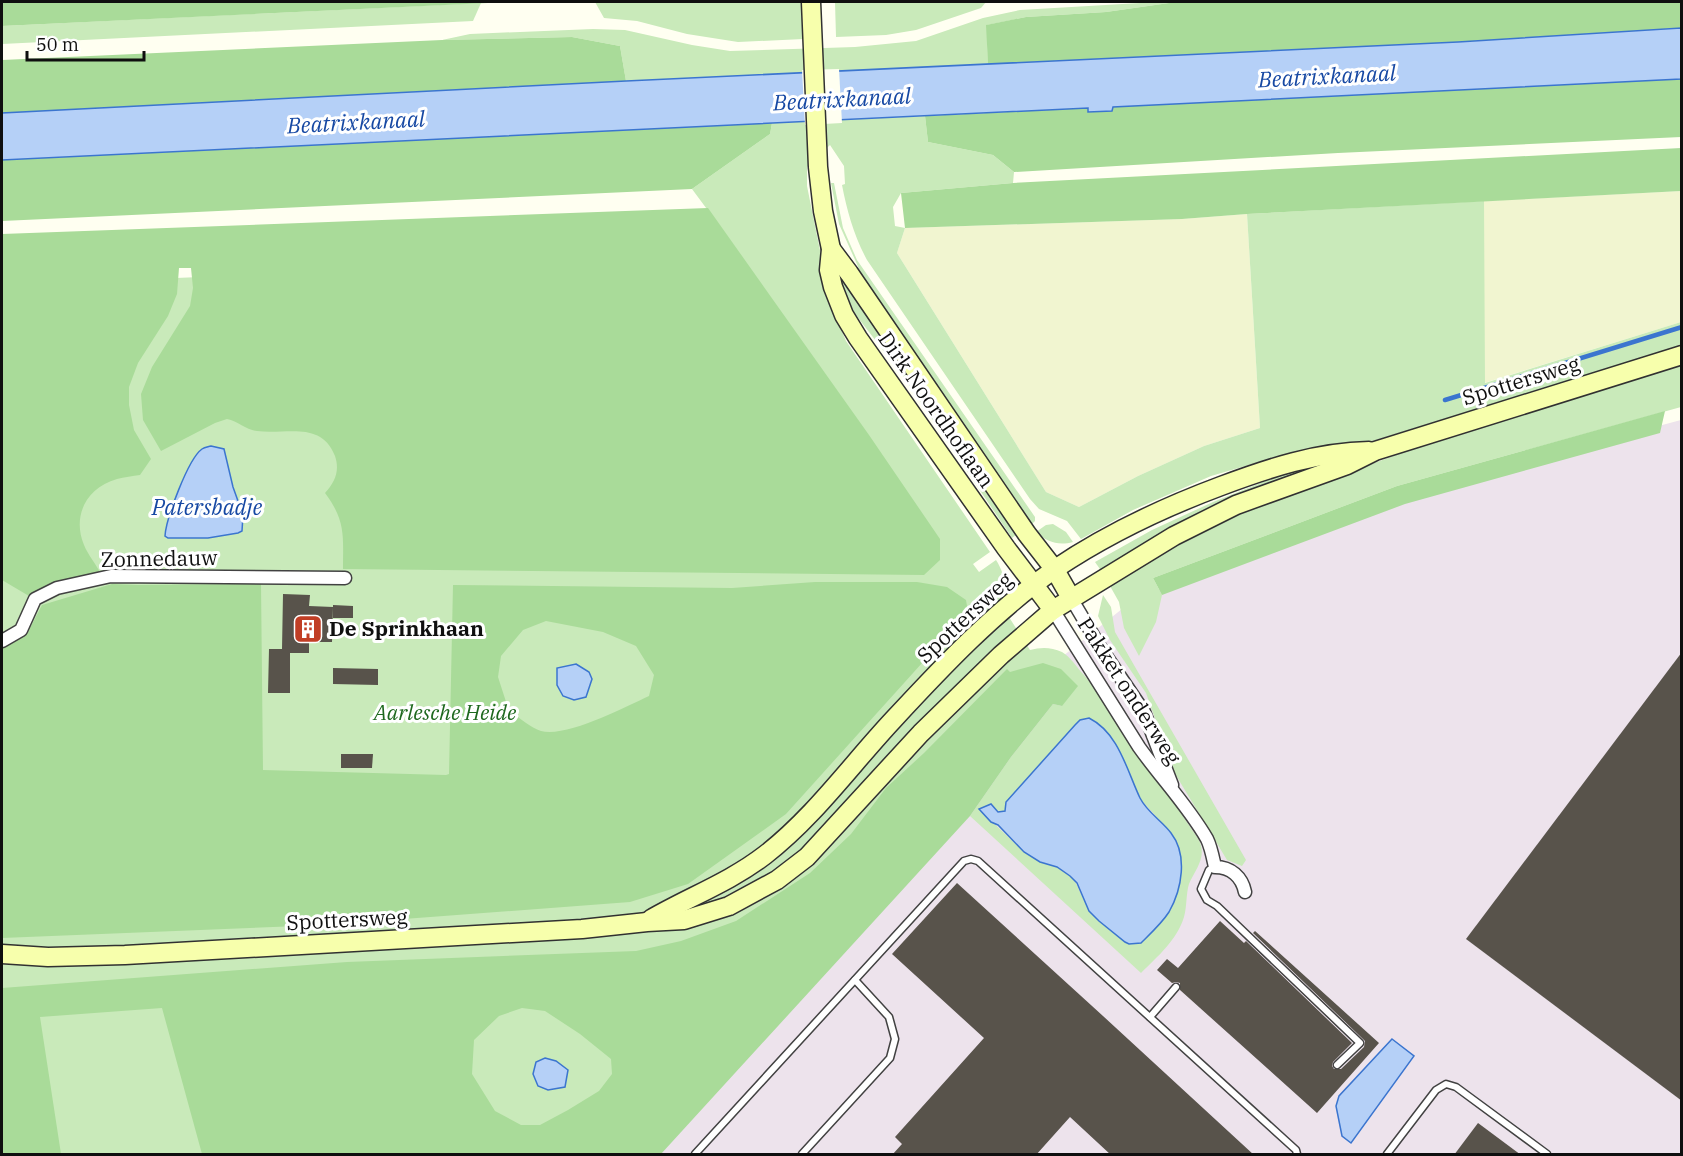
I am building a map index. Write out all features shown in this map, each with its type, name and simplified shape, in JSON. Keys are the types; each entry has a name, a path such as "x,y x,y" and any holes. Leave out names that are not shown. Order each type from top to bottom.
{"main road":[{"name":"Dirk Noordhoflaan","path":"811,2 818,166 823,211 831,249 829,270 844,315 1002,542 1053,610"},
{"name":"Dirk Noordhoflaan","path":"831,249 1027,534 1055,570 1071,598"},
{"name":"Spottersweg","path":"2,954 48,957 136,954 582,930 684,920 729,906 777,880 807,857 937,717 1001,655 1053,610 1174,536 1236,505 1347,465 1375,451 1682,355"},
{"name":"Spottersweg","path":"647,922 726,881 766,854 808,815 893,720 976,634 1034,585 1095,544 1167,507 1263,470 1294,461 1345,452 1375,451"},
{"name":"Spottersweg","path":"2,967 48,957"}],"street":[{"name":"Zonnedauw","path":"2,641 21,630 35,599 57,588 111,576 345,578"},
{"name":"Pakket onderweg","path":"1071,598 1100,647 1144,712 1174,792"},
{"name":"Pakket onderweg","path":"1053,610 1139,747 1207,840 1215,867"},
{"path":"1215,867 1232,871 1243,882 1245,892"}],"lane":[{"path":"695,1155 963,861 971,859 978,861 1150,1017 1296,1150 1297,1155"},
{"path":"1215,867 1209,870 1201,889 1207,900 1217,906 1360,1043 1337,1065"},
{"path":"802,1155 890,1058 895,1039 889,1017 855,980"},
{"path":"1150,1017 1176,987"},
{"path":"1387,1155 1436,1090 1446,1084 1456,1087 1547,1155"}],"shaded area":[{"path":"1681,420 1681,1154 618,1154 1043,672 1132,601 1405,494"}],"green space":[{"path":"2,2 509,2 2,26"},
{"path":"595,2 801,2 803,39 738,42 687,34 637,21 604,18"},
{"path":"835,2 986,2 981,8 916,30 886,35 836,37"},
{"path":"1176,2 1106,12 1026,17 987,25 988,64 626,81 620,46 572,37 442,40 470,34 593,29 625,30 730,51 855,47 916,41 983,18 1020,10"},
{"path":"1176,2 1682,2 1681,28 1458,42 988,64 986,25 1026,17 1106,12"},
{"path":"481,3 473,21 2,44 2,26"},
{"path":"572,37 620,46 626,81 2,113 2,60 442,40"},
{"path":"1681,79 1681,137 1338,153 1014,172 993,155 928,142 925,116 1088,108 1088,112 1112,110 1112,107"},
{"name":"Aarlesche Heide","path":"925,116 928,142 993,155 1014,172 1013,183 901,193 893,207 895,226 905,228 897,253 1046,492 1079,507 1138,476 1204,446 1260,428 1247,214 1484,201 1485,383 1681,322 1681,346 1376,440 1330,450 1276,457 1211,476 1133,510 1081,539 1067,521 1039,509 1030,499 867,260 846,204 842,185 845,184 844,166 830,145 807,167 807,186 831,305 846,341 990,552 973,564 979,572 996,560 1004,581 1004,592 1000,603 1030,650 1054,649 1062,652 1071,660 1115,714 1199,840 1201,858 1189,884 1184,917 1177,933 1166,947 1141,973 970,816 1011,757 1053,704 1062,706 1061,669 638,1154 2,1154 2,285 572,262 735,247 692,189 770,134 772,123","holes":["1080,720 1098,723 1115,744 1142,801 1172,834 1178,846 1180,885 1168,913 1146,937 1085,903 1076,883 1070,876 1057,867 1040,862 1024,852 980,810 1005,811 1006,802"]},
{"path":"772,123 770,134 692,189 2,221 2,160"},
{"path":"1681,148 1681,191 1182,219 905,228 901,193 1013,183"},
{"path":"831,183 834,183 843,228 857,260 1035,517 1031,525 860,271 839,224"},
{"path":"1681,191 1681,322 1484,383 1484,201"},
{"path":"708,208 940,539 940,560 924,575 343,569 342,529 337,512 325,493 336,476 336,461 329,445 321,437 312,433 253,430 227,419 161,451 143,420 141,394 152,367 190,306 193,288 191,268 179,268 177,294 168,316 138,363 129,387 129,405 134,430 151,459 140,475 117,479 97,489 84,504 81,514 80,524 84,545 101,574 64,581 29,596 2,580 2,234"},
{"path":"1247,214 1260,428 1204,446 1138,476 1079,507 1046,492 897,253 905,228 1182,219"},
{"path":"845,279 862,308 1017,534 1012,538 903,376 852,310 840,281"},
{"path":"1681,364 1681,407 1397,486 1153,578 1162,595 1156,622 1139,656 1124,628 1119,602 1110,586 1126,571 1223,518 1418,447"},
{"path":"1665,411 1660,433 1405,504 1162,595 1153,578 1397,486"},
{"path":"1344,457 1102,572 1095,562 1152,530 1213,502 1298,468"},
{"path":"1053,524 1066,532 1073,542 1062,544 1053,542 1036,532 1046,525"},
{"path":"815,582 917,582 947,587 966,600 968,612 786,814 688,884 630,902 324,925 2,938 2,647 28,632 42,605 112,584 261,584 263,770 446,775 449,774 453,585 732,588","holes":["546,621 603,632 636,646 654,675 649,696 580,726 552,732 537,730 509,711 498,677 501,656 523,630"]},
{"path":"1103,595 1111,607 1115,632 1246,860 1242,866 1227,860 1174,772 1146,693 1110,640 1098,616"},
{"path":"1043,663 1061,669 1078,686 1062,706 1053,704 1011,757 970,816 661,1154 202,1154 162,1008 40,1017 61,1154 2,1154 2,988 347,962 636,951 681,941 736,921 810,873 851,834 886,788 1007,669 1010,672","holes":["522,1008 545,1011 580,1034 611,1059 612,1074 599,1091 568,1110 540,1125 521,1125 495,1111 472,1074 474,1040 499,1016"]}],"water":[{"name":"Beatrixkanaal","path":"1681,28 1681,79 1113,107 1112,111 1088,112 1088,108 2,160 2,113 1458,42"},
{"name":"Patersbadje","path":"211,446 224,449 233,487 243,515 242,531 208,538 168,538 165,536 166,528 184,476 196,455 202,449"},
{"path":"576,664 589,672 592,679 586,697 574,700 563,696 557,685 557,668"},
{"path":"1089,718 1108,733 1115,743 1143,803 1171,833 1180,851 1180,883 1174,903 1163,920 1141,943 1125,942 1099,921 1089,911 1077,883 1070,876 1057,867 1040,862 1024,852 979,809 991,804 998,812 1005,811 1006,802 1075,725 1080,720"},
{"path":"1392,1039 1414,1056 1351,1143 1342,1136 1336,1106 1339,1096"},
{"path":"545,1058 556,1061 568,1070 565,1087 548,1090 538,1086 533,1074 536,1062"}],"pier":[{"path":"839,69 842,123 805,125 802,70"}],"building":[{"name":"De Sprinkhaan","path":"283,594 310,595 309,606 333,607 332,642 309,642 309,653 290,653 290,693 268,693 269,649 282,649"},
{"path":"333,605 353,606 353,618 333,618"},
{"path":"1682,652 1682,1101 1466,939"},
{"path":"333,668 378,669 378,685 333,684"},
{"path":"341,754 373,754 372,768 341,768"},
{"path":"957,883 1254,1155 1111,1155 1070,1117 1036,1155 892,1155 902,1144 895,1137 984,1038 892,954"},
{"path":"1220,921 1244,943 1246,941 1352,1043 1333,1062 1334,1069 1341,1069 1364,1047 1365,1041 1253,933 1255,931 1379,1043 1317,1113 1180,990 1180,983 1172,983 1157,970 1167,959 1178,968"},
{"path":"1478,1123 1521,1155 1454,1155"}],"waterway":[{"path":"1445,400 1682,327"}],"place":[{"name":"De Sprinkhaan","path":"308,629"}]}
